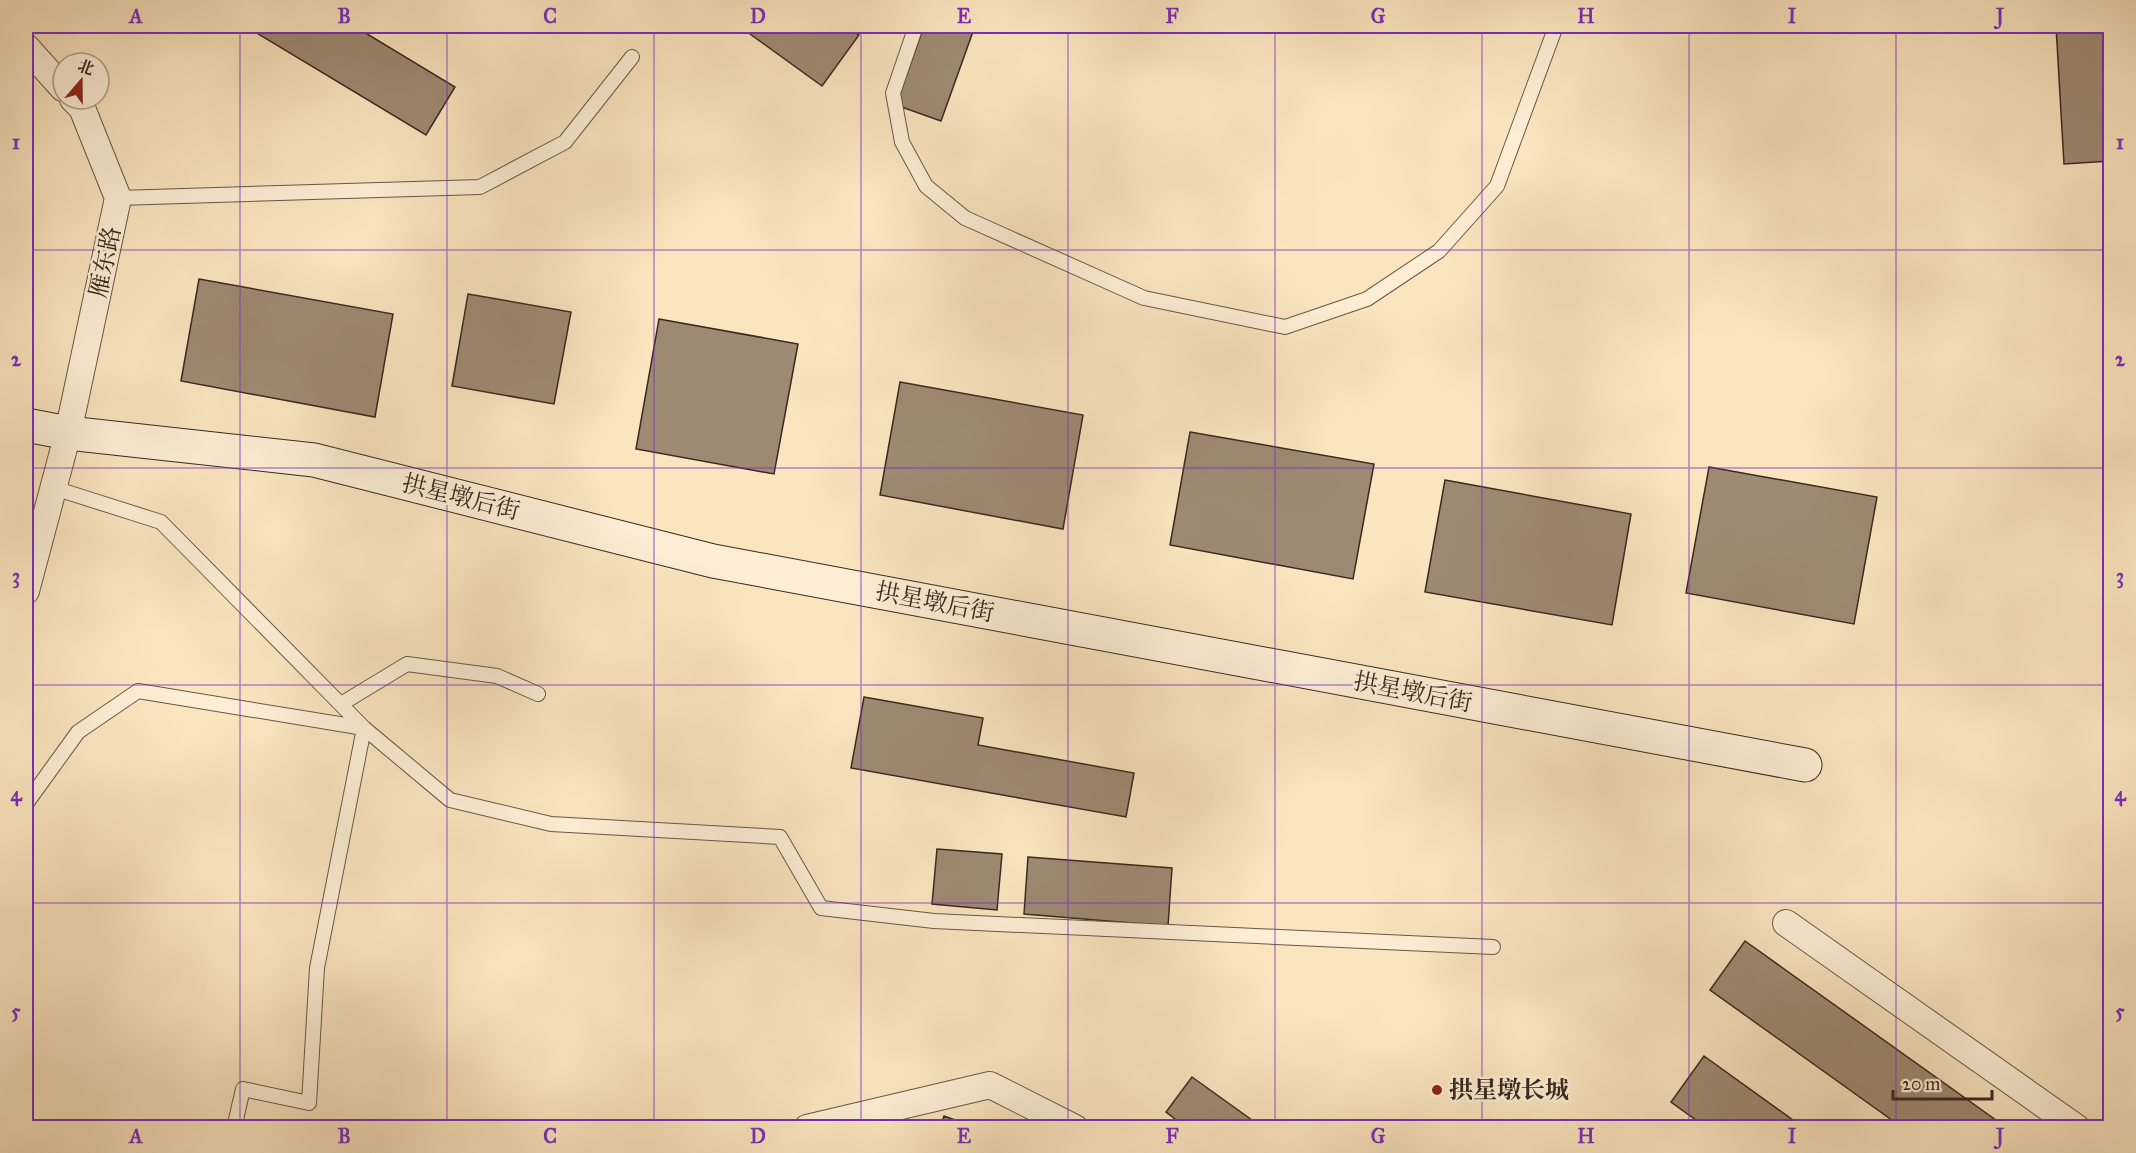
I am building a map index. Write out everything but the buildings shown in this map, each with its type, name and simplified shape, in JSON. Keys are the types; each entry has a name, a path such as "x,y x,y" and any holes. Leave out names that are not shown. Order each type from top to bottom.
{"street":[{"path":"26,47 51,75"},
{"name":"雁东路","path":"68,433 118,198 83,111"},
{"name":"拱星墩后街","path":"26,425 68,433 314,460 712,561 1805,765"},
{"path":"26,591 68,433"},
{"path":"1786,922 2077,1128"},
{"path":"807,1128 990,1085 1075,1128"}],"lane":[{"path":"916,26 893,93 902,142 926,186 965,218 1144,298 1285,327 1366,299 1439,250 1497,186 1556,26"},
{"path":"118,198 480,187 565,142 632,57"},
{"path":"54,488 161,522 364,728 450,800 551,824 780,837 821,908 934,921 1493,947"},
{"path":"341,704 407,664 497,676 538,694"},
{"path":"26,804 78,732 138,692 364,728"},
{"path":"234,1128 243,1089 309,1103 317,968 364,728"}],"place":[{"name":"拱星墩长城","path":"1437,1090"}]}
